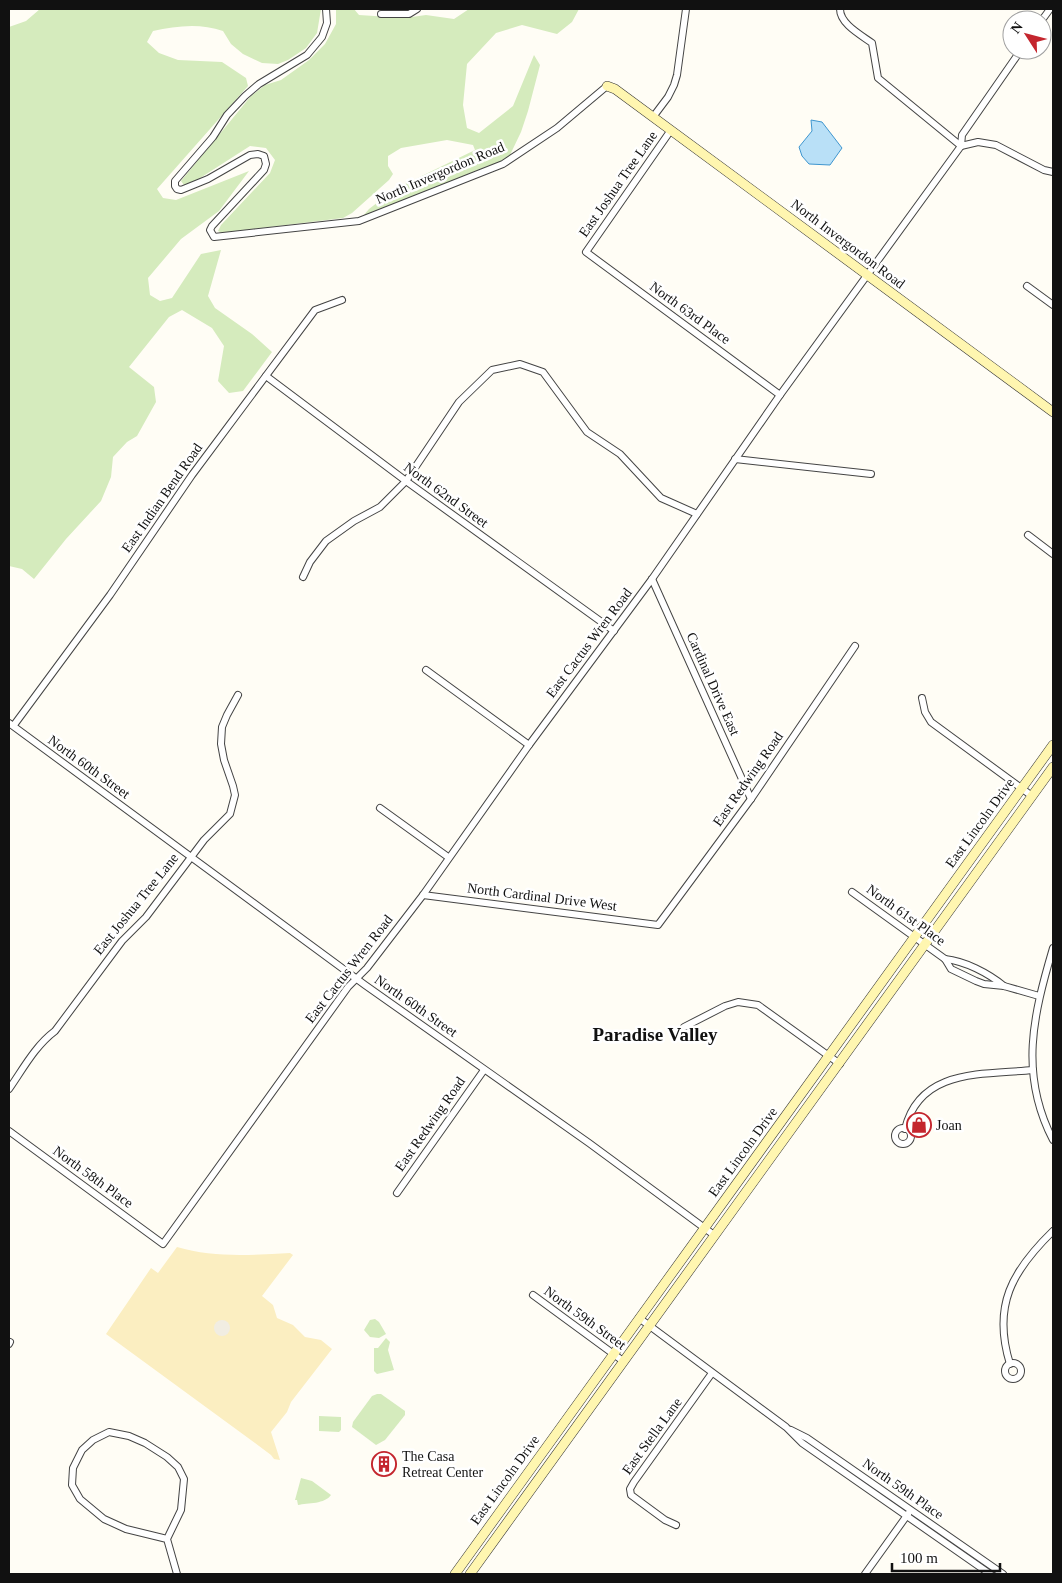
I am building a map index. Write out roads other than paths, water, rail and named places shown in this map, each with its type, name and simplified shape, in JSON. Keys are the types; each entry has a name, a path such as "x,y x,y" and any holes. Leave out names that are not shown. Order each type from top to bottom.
{"main road":[{"name":"North Invergordon Road","path":"606,86 615,89 1053,412"},
{"name":"East Lincoln Drive","path":"454,1574 1053,745"},
{"name":"East Lincoln Drive","path":"470,1574 1053,767"},
{"path":"760,1151 771,1159"}],"street":[{"name":"North Invergordon Road","path":"326,9 327,22 322,37 307,55 259,84 227,114 214,137 175,181 177,189 182,190 208,179 250,155 258,154 264,156 266,164 264,170 212,226 210,230 214,236 359,221 503,164 557,128 606,86"},
{"path":"380,14 409,14 417,9"},
{"name":"East Joshua Tree Lane","path":"653,117 674,86 680,58 686,9"},
{"path":"840,11 846,23 872,44 878,78 961,146 978,142 996,145 1044,170 1053,172"},
{"name":"East Cactus Wren Road","path":"163,1244 348,988 367,968 423,895 448,857 529,745 652,579 780,395 961,146 962,135 1014,60"},
{"name":"East Joshua Tree Lane","path":"586,252 671,130"},
{"name":"North 63rd Place","path":"586,252 780,395"},
{"path":"1027,286 1053,305"},
{"name":"East Indian Bend Road","path":"11,724 110,595 192,475 315,310 342,300"},
{"path":"303,577 310,562 326,541 354,521 380,507 406,481 459,402 492,370 520,364 543,372 587,432 620,454 661,498 697,514"},
{"name":"North 62nd Street","path":"266,376 406,481 614,631"},
{"path":"735,460 871,474"},
{"path":"1028,535 1053,554"},
{"name":"Cardinal Drive East","path":"652,579 750,799"},
{"name":"East Redwing Road","path":"658,924 750,799 855,646"},
{"path":"426,670 529,745"},
{"name":"East Joshua Tree Lane","path":"9,1089 36,1050 54,1031 122,941 146,918 190,857 230,814 234,805 235,795 224,760 221,744 222,727 238,695"},
{"path":"922,698 925,712 931,722 1032,796"},
{"name":"North 60th Street","path":"11,724 17,731 356,979 589,1143 714,1235"},
{"path":"380,808 448,857"},
{"name":"North 61st Place","path":"852,892 945,959 951,969 984,984 1004,986 1039,996"},
{"name":"North Cardinal Drive West","path":"423,895 658,924"},
{"path":"1053,948 1039,996 1032,1043 1033,1070 1042,1114 1053,1140"},
{"name":"North 61st Place","path":"945,959 955,960 989,974 1004,986"},
{"path":"684,1027 724,1006 738,1002 758,1005 840,1064"},
{"name":"East Redwing Road","path":"397,1193 484,1070"},
{"path":"905,1129 908,1117 916,1102 940,1082 954,1078 1033,1070"},
{"name":"North 58th Place","path":"9,1131 163,1244"},
{"path":"1010,1364 1004,1335 1007,1296 1024,1262 1053,1231"},
{"name":"North 59th Street","path":"533,1295 623,1361"},
{"name":"North 59th Place","path":"639,1318 786,1428 802,1443 990,1574"},
{"name":"East Stella Lane","path":"676,1525 665,1520 631,1495 630,1489 712,1374"},
{"name":"North 59th Place","path":"786,1428 806,1438 1003,1574"},
{"path":"167,1539 126,1529 104,1519 80,1499 72,1485 73,1468 82,1450 93,1440 110,1432 129,1436 145,1443 167,1457 178,1467 184,1479 181,1510 167,1539 176,1574"},
{"path":"865,1574 911,1510"}],"water":[{"path":"811,120 822,122 842,148 830,165 809,164 802,156 799,147 812,131"}],"place":[{"name":"Joan","path":"919,1125"},
{"name":"The Casa Retreat Center","path":"384,1464"}],"district":[{"name":"Paradise Valley","path":"655,1034"}]}
